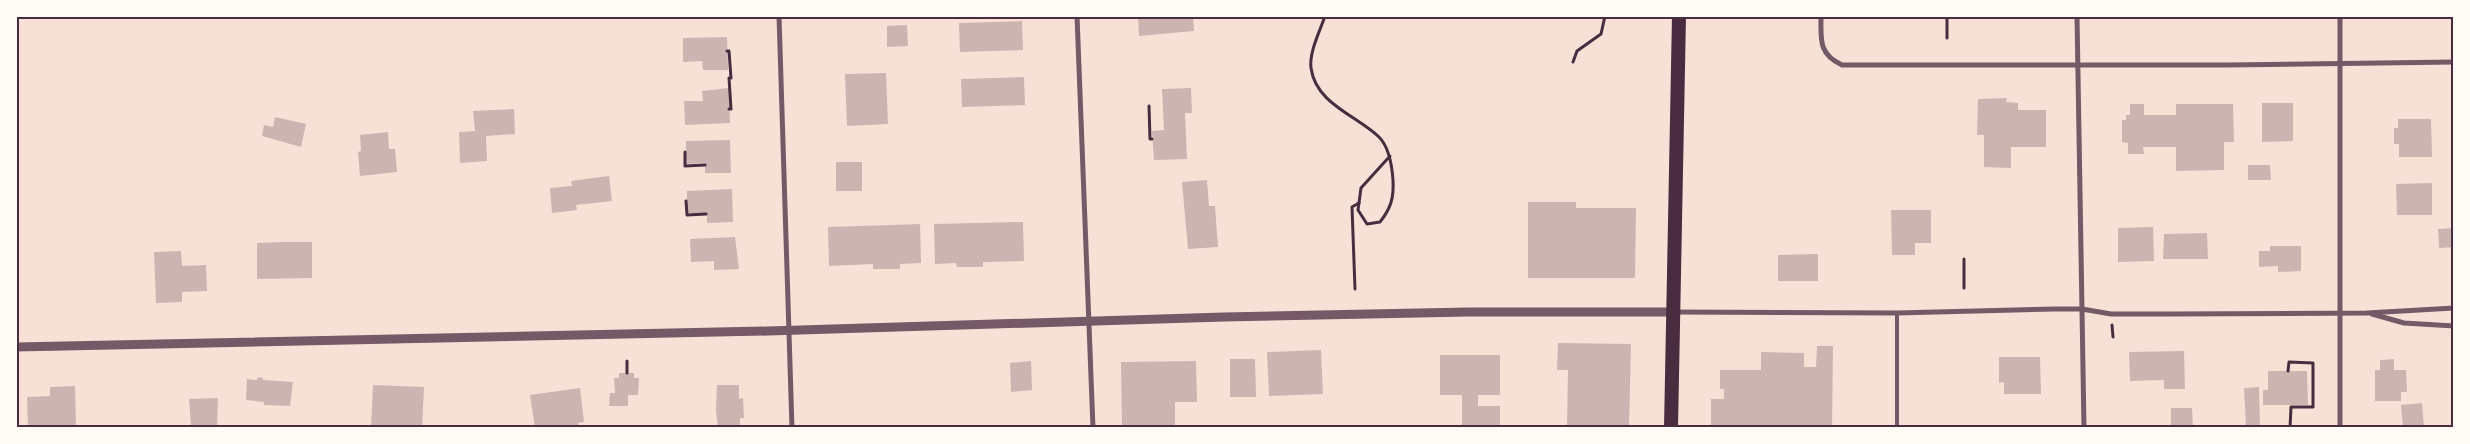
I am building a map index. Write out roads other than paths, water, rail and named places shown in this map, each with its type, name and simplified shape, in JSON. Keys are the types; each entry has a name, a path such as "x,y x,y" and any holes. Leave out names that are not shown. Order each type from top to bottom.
{"highway":[{"path":"1671,428 1679,16"}],"street":[{"path":"778,16 787,330 792,428"},
{"path":"1077,16 1093,428"},
{"path":"1821,16 1824,51 1830,59 1842,64 2227,66 2454,62"},
{"path":"2076,16 2084,428"},
{"path":"2340,16 2340,428"},
{"path":"16,347 787,330 1089,322 1224,316 1468,312 1896,313 2082,309 2111,314 2367,312 2454,308"},
{"path":"2367,312 2404,323 2454,326"}],"lane":[{"path":"1896,313 1897,428"}]}
